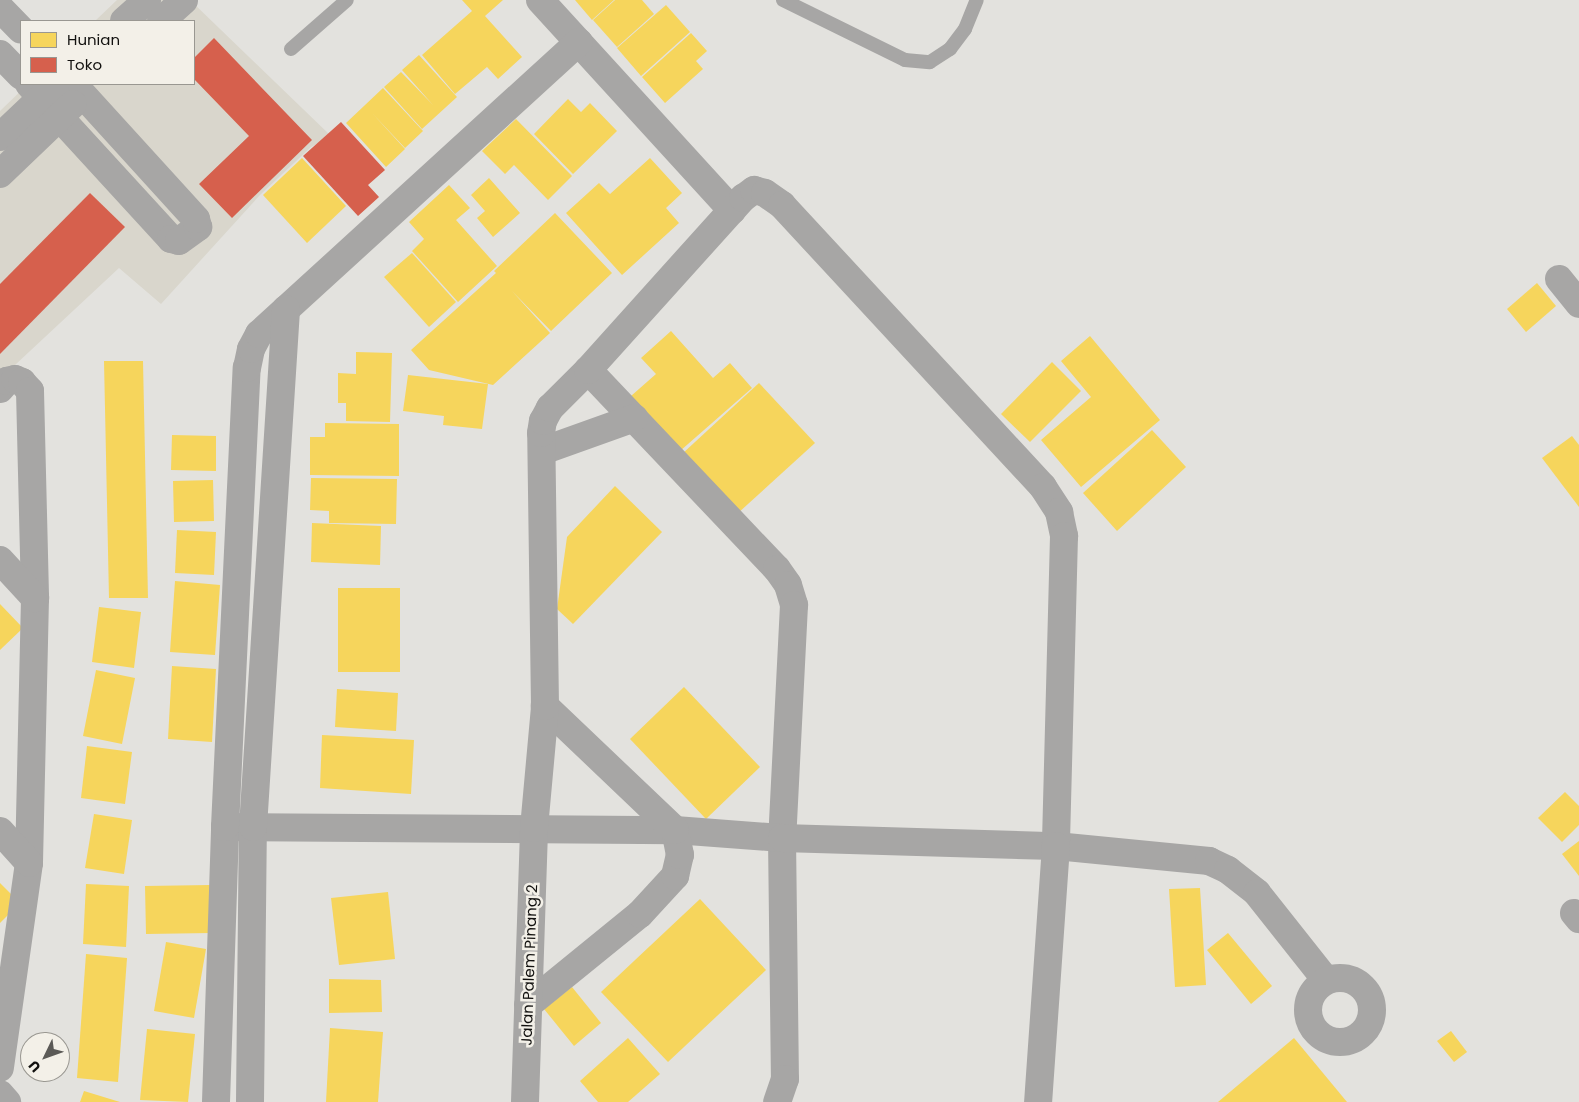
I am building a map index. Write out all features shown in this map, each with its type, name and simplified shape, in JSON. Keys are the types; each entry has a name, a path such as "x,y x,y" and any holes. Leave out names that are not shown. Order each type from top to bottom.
{"street":[{"path":"125,20 146,0"},
{"path":"162,20 184,0"},
{"path":"540,0 732,210"},
{"path":"0,8 20,29"},
{"path":"216,1102 224,827 247,368 251,349 259,334 578,42"},
{"path":"0,54 20,75"},
{"path":"0,137 47,95 84,87 196,219 198,227 179,241 171,239 47,95"},
{"path":"0,174 47,95"},
{"name":"Jalan Palem Pinang 2","path":"525,1102 534,828 545,706 543,421 550,408 588,370 732,210 754,190 765,193 782,206 1043,487 1059,512 1064,536 1056,846"},
{"path":"1559,279 1579,304"},
{"path":"250,1102 253,827 286,309"},
{"path":"588,370 777,570 788,585 794,605 782,838 785,1079 777,1102"},
{"path":"0,389 7,381 15,379 22,382 30,391 35,598 29,863 0,1068"},
{"path":"542,451 634,418"},
{"path":"0,560 35,598"},
{"path":"528,1005 640,914 675,876 680,855 676,830 545,706"},
{"path":"224,827 676,830 782,838 1056,846 1209,861 1228,870 1257,893 1326,980"},
{"path":"0,831 29,863"},
{"path":"1038,1102 1056,846"},
{"path":"0,1094 7,1102"}],"lane":[{"path":"291,49 348,0"},
{"path":"783,0 905,60 930,62 950,49 965,29 977,0"}],"shaded area":[{"path":"117,0 190,0 331,136 311,147 260,195 161,304 119,268 0,379 0,111 27,85 195,85 195,20 96,20"}],"building: Hunian":[{"path":"462,0 503,0 485,16 522,57 498,79 487,67 455,94 422,55 472,11"},
{"path":"575,0 614,0 592,20"},
{"path":"615,0 642,0 654,14 617,47 593,20"},
{"path":"666,5 690,32 641,76 617,48"},
{"path":"691,33 707,51 696,61 703,69 665,103 642,77"},
{"path":"419,55 457,97 422,129 384,87 401,72 433,105 402,70"},
{"path":"383,88 423,131 405,148 372,113 405,149 386,167 346,123"},
{"path":"568,99 581,112 590,103 617,131 573,174 534,134"},
{"path":"516,119 572,176 548,200 514,165 505,174 482,151"},
{"path":"302,158 346,206 307,243 263,195"},
{"path":"650,158 682,193 666,208 679,223 622,275 566,213 599,183 610,194"},
{"path":"489,178 520,213 493,237 477,218 485,211 471,195"},
{"path":"449,185 470,208 456,220 497,266 458,302 412,251 424,239 409,222"},
{"path":"555,213 612,273 551,331 512,291 550,333 493,385 429,370 411,350 496,273 494,271"},
{"path":"412,253 456,302 429,327 384,277"},
{"path":"1537,283 1556,306 1526,332 1507,309"},
{"path":"671,331 713,378 730,363 752,388 680,451 631,396 656,374 641,358"},
{"path":"1090,336 1160,420 1081,487 1041,440 1091,397 1061,361"},
{"path":"356,352 392,353 390,422 346,421 346,403 338,403 338,373 356,374"},
{"path":"104,361 143,361 148,598 109,598"},
{"path":"1052,362 1081,391 1030,442 1001,414"},
{"path":"408,375 488,384 482,429 443,425 444,416 403,411"},
{"path":"759,383 815,443 737,514 682,454"},
{"path":"325,423 399,424 399,476 310,475 310,437 325,437"},
{"path":"1152,430 1186,467 1117,531 1083,493"},
{"path":"172,435 216,436 216,471 171,470"},
{"path":"1572,436 1579,445 1579,507 1542,458"},
{"path":"311,478 397,479 396,524 329,523 329,511 310,510"},
{"path":"213,480 214,521 174,522 173,481"},
{"path":"615,486 662,532 573,624 557,609 567,537"},
{"path":"312,523 381,526 380,565 311,562"},
{"path":"177,530 216,532 214,575 175,573"},
{"path":"175,581 220,585 215,655 170,652"},
{"path":"338,588 400,588 400,672 338,672"},
{"path":"0,604 23,628 0,650"},
{"path":"99,607 141,612 134,668 92,662"},
{"path":"172,666 216,669 212,742 168,739"},
{"path":"96,670 135,678 122,744 83,736"},
{"path":"684,687 760,767 706,819 630,739"},
{"path":"337,689 398,693 396,731 335,727"},
{"path":"322,735 414,740 411,794 320,788"},
{"path":"87,746 132,752 125,804 81,798"},
{"path":"1565,792 1579,806 1579,825 1562,842 1538,818"},
{"path":"94,814 132,820 124,874 85,868"},
{"path":"1579,841 1579,876 1562,854"},
{"path":"0,883 20,903 0,923"},
{"path":"86,884 129,886 126,947 83,944"},
{"path":"210,885 211,933 146,934 145,886"},
{"path":"1200,888 1206,985 1175,987 1169,889"},
{"path":"388,892 395,959 339,965 331,898"},
{"path":"700,899 766,970 668,1062 601,992"},
{"path":"1228,933 1272,986 1251,1004 1207,950"},
{"path":"166,942 206,949 194,1018 154,1011"},
{"path":"86,954 127,958 118,1082 77,1078"},
{"path":"329,979 381,980 382,1012 329,1013"},
{"path":"572,987 601,1023 574,1046 544,1009"},
{"path":"330,1028 383,1032 378,1102 326,1102"},
{"path":"147,1029 195,1034 188,1102 140,1100"},
{"path":"1451,1031 1467,1052 1454,1062 1437,1041"},
{"path":"628,1038 660,1074 628,1102 598,1102 580,1081"},
{"path":"1294,1038 1347,1102 1218,1102"},
{"path":"84,1091 120,1102 80,1102"}],"building: Toko":[{"path":"214,38 312,140 232,218 199,184 249,136 195,80 195,57"},
{"path":"341,122 385,170 368,185 379,197 358,216 303,156"},
{"path":"90,193 125,227 0,354 0,284"}]}
